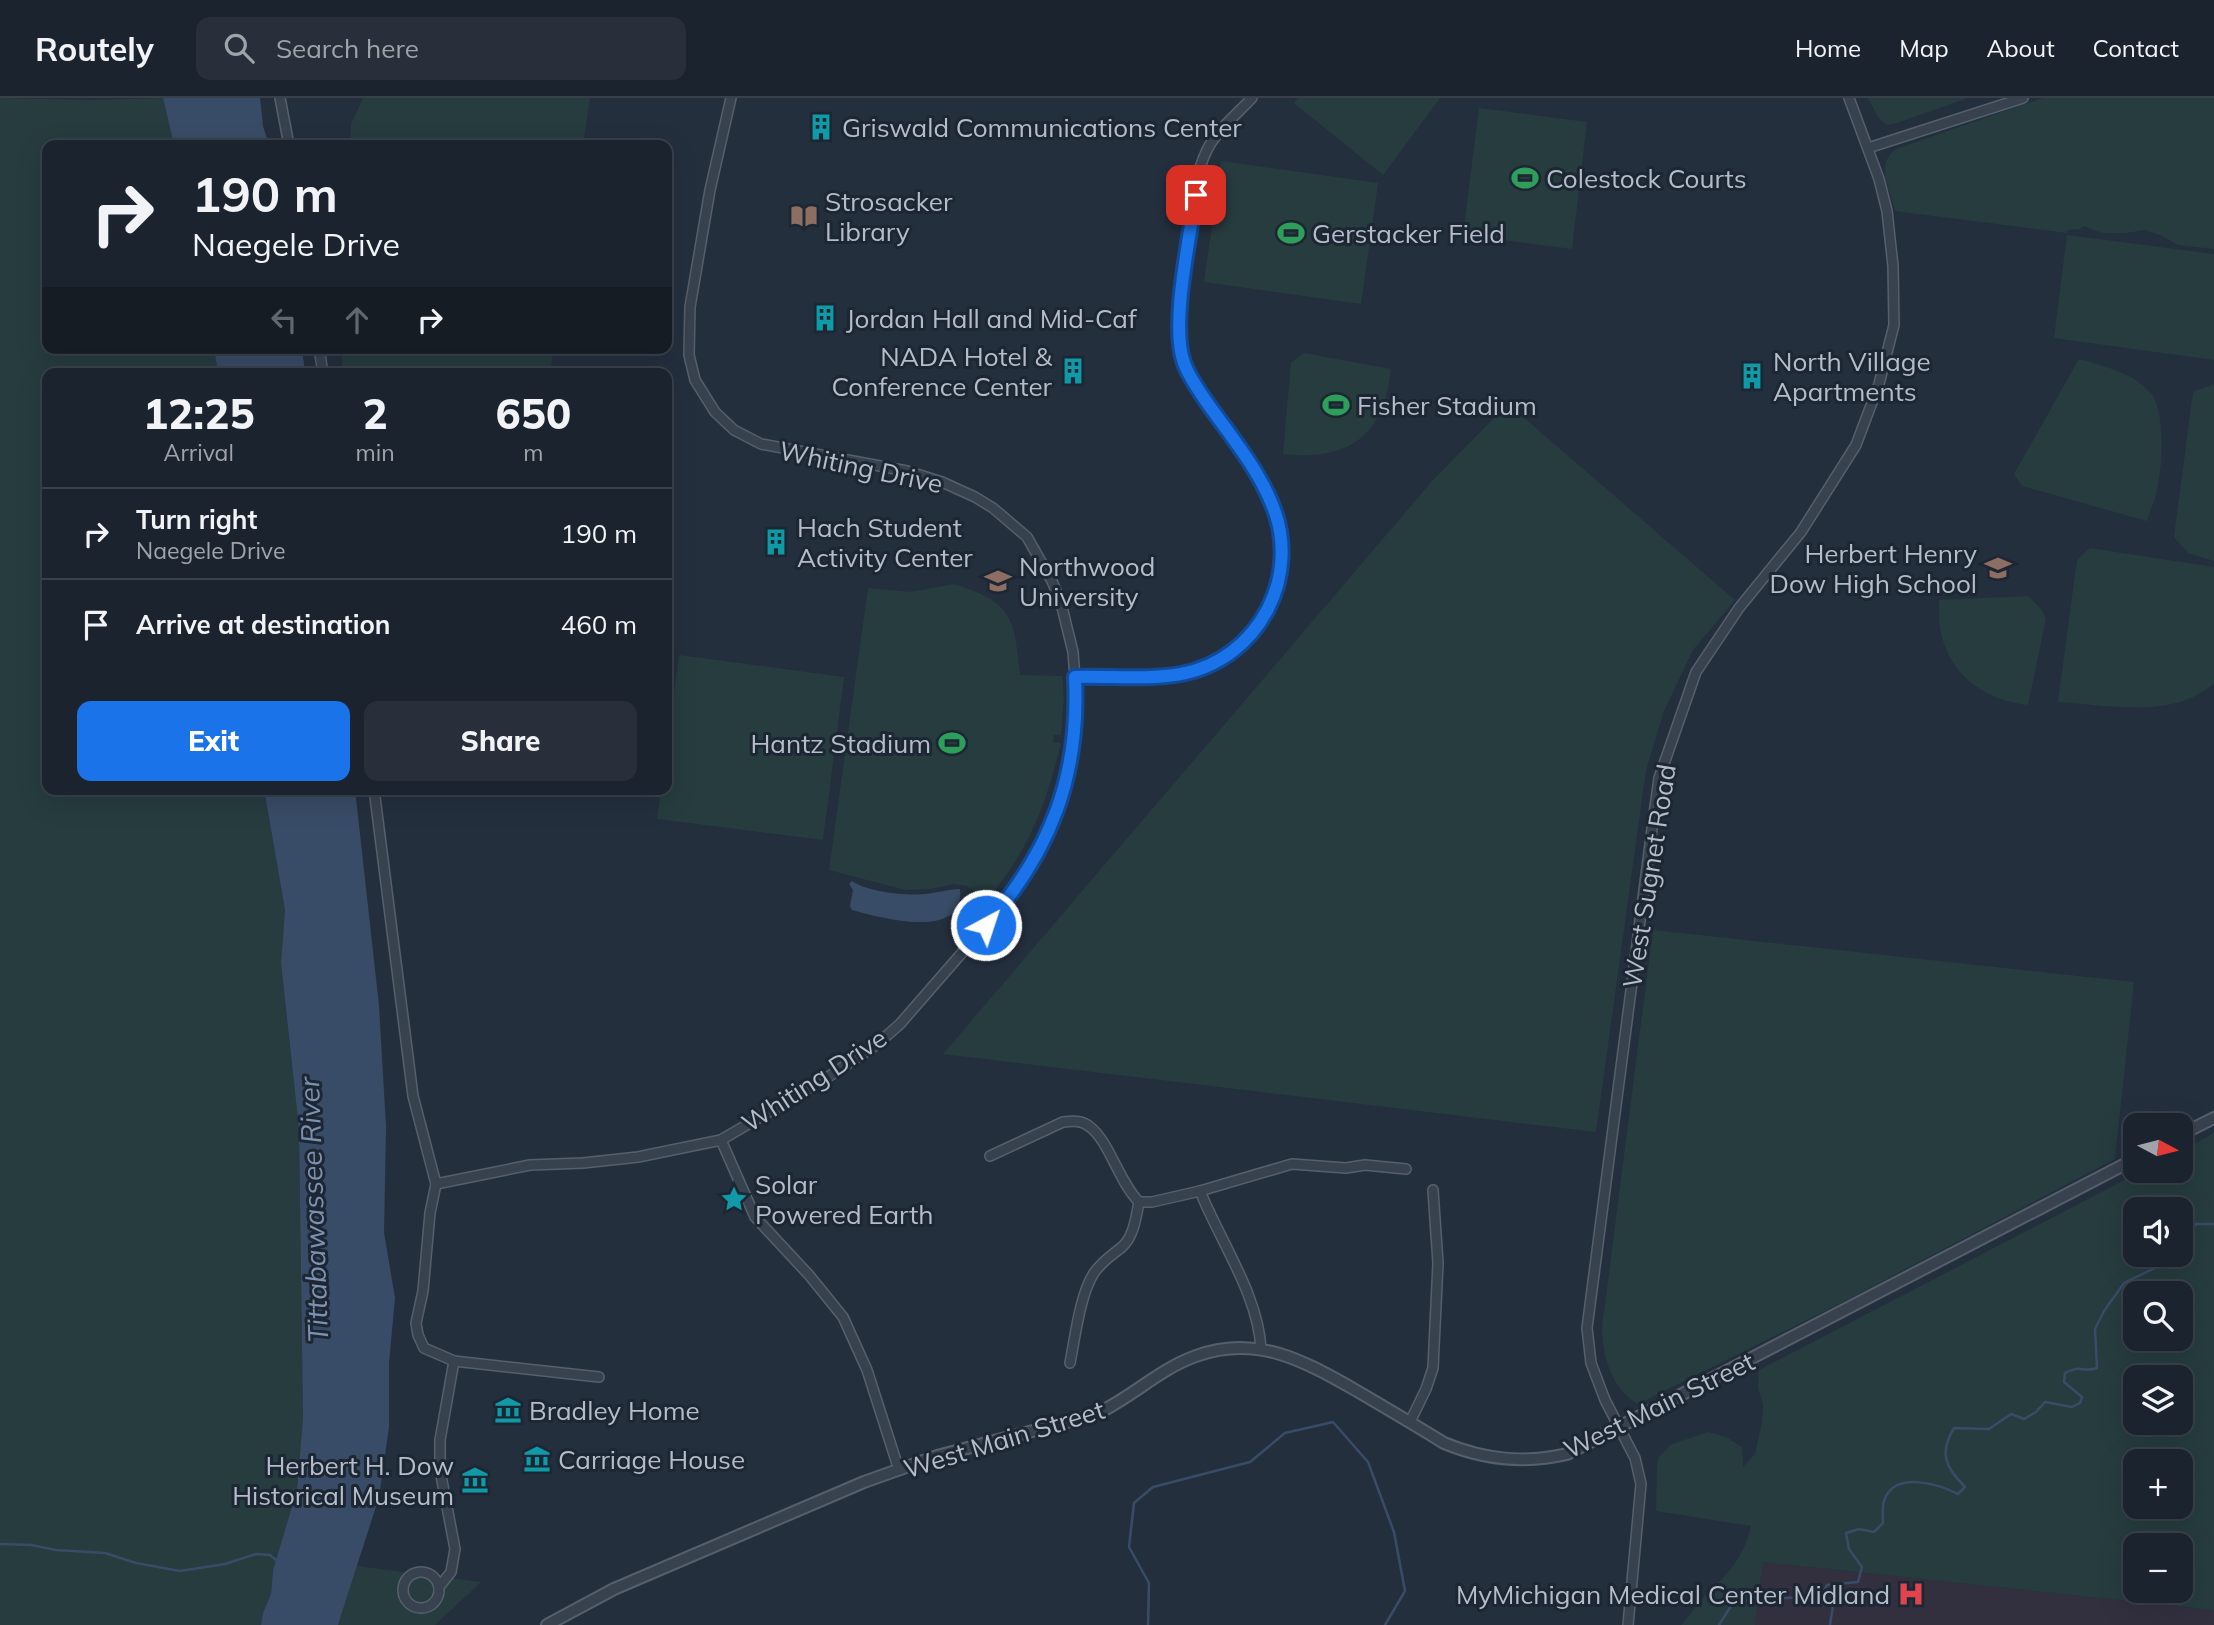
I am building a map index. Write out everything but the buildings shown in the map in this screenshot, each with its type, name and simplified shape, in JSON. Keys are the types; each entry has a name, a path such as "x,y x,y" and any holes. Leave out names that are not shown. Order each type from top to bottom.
{"street":[{"path":"280,98 288,140"},
{"name":"Whiting Drive","path":"436,1184 530,1165 638,1157 721,1140 825,1079 876,1045 914,1009 1001,908 1040,851 1064,792 1075,734 1075,677 1068,628 1052,581 1027,537 993,508 942,482 907,471 761,444 734,430 715,412 695,380 689,355 688,330 710,190 732,98"},
{"path":"1075,677 1160,676 1203,667 1247,641 1268,611 1278,584 1280,535 1272,504 1258,475 1196,386 1183,362 1178,334 1200,167 1214,138 1252,98"},
{"name":"West Sugnet Road","path":"1628,1625 1641,1484 1635,1458 1605,1400 1591,1363 1587,1328 1659,778 1696,672 1739,607 1801,532 1856,445 1879,384 1894,325 1893,266 1887,211 1849,98"},
{"path":"1868,148 2022,98"},
{"path":"375,795 413,1096 436,1184 430,1213 423,1291 416,1323 418,1335 424,1348 454,1361 599,1377"},
{"path":"2193,1128 2214,1118"},
{"path":"990,1156 1063,1122 1077,1120 1097,1134 1129,1192 1139,1202 1152,1202 1200,1191 1292,1164 1346,1168 1365,1165 1406,1169"},
{"path":"721,1140 755,1217 809,1275 843,1317 867,1370 899,1470"},
{"name":"West Main Street","path":"547,1625 632,1581 864,1482 937,1456 1094,1415 1114,1406 1174,1366 1196,1356 1222,1350 1261,1350 1303,1361 1462,1451 1517,1460 1567,1454 2123,1165"},
{"path":"1410,1422 1433,1368 1438,1263 1433,1190"},
{"path":"1200,1191 1259,1320 1261,1350"},
{"path":"1070,1363 1079,1317 1092,1276 1104,1260 1124,1245 1134,1229 1139,1202"},
{"path":"439,1587 434,1577 423,1572 417,1573 407,1579 404,1595 413,1606 428,1607 438,1597 439,1587 451,1572 455,1549 440,1470 440,1440 454,1361"}],"shaded area":[{"name":"MyMichigan Medical Center Midland","path":"1763,1562 2123,1600 2123,1603 2214,1610 2214,1625 1755,1625"}],"green space":[{"path":"0,98 163,98 173,140 42,140 42,354 215,354 217,368 42,368 42,795 265,795 285,910 281,963 299,1129 303,1418 297,1490 273,1570 271,1594 261,1625 0,1625"},
{"path":"363,98 590,98 584,140 351,140 351,124"},
{"path":"1298,98 1440,98 1383,175 1294,103"},
{"path":"1868,98 1968,98 1887,125 1878,117"},
{"path":"2043,98 2214,98 2214,249 2178,245 2145,230 2102,233 2084,226 2068,230 2067,233 1895,211 1885,169 1886,162 1896,149"},
{"name":"Colestock Courts","path":"1479,108 1587,122 1572,249 1463,235"},
{"name":"Gerstacker Field","path":"1221,161 1378,183 1361,304 1204,282"},
{"path":"2067,235 2214,254 2214,360 2054,338"},
{"name":"Fisher Stadium","path":"1304,353 1391,369 1387,392 1371,427 1359,439 1344,448 1327,453 1283,454 1291,363"},
{"path":"342,354 553,354 551,368 342,368"},
{"path":"2079,359 2125,374 2141,384 2154,398 2162,438 2157,490 2147,521 2022,486 2014,474"},
{"path":"2214,386 2214,561 2188,553 2174,537 2193,392"},
{"path":"1508,404 1735,600 1693,650 1664,711 1646,770 1596,1132 943,1054 1434,479"},
{"path":"2090,548 2214,567 2214,683 2198,695 2160,706 2139,708 2058,702 2077,560"},
{"name":"Hantz Stadium","path":"954,584 989,598 1007,615 1016,639 1020,675 1062,676 1064,697 1061,735 1054,735 1053,742 1061,743 1049,788 1034,827 1014,864 986,901 967,886 954,884 931,889 905,890 829,870 868,588 911,592"},
{"path":"2028,596 2042,610 2046,619 2028,705 1982,691 1959,671 1944,644 1940,628 1939,600"},
{"path":"679,655 844,677 823,840 657,819 660,795 672,795 672,709"},
{"path":"1653,930 2134,982 2115,1159 1839,1304 1638,1404 1621,1390 1610,1371 1602,1327"},
{"path":"2214,1133 2214,1610 2148,1603 2193,1603 2193,1533 2123,1533 2123,1600 1763,1562 1755,1625 1681,1625 1732,1567 1744,1548 1751,1526 1656,1511 1659,1457 1670,1445 1708,1432 1726,1437 1742,1447 1743,1467 1755,1454 1762,1422 1759,1370 2123,1181 2123,1183 2193,1183 2193,1144"},
{"path":"357,1566 481,1582 435,1625 338,1625"}],"water":[{"path":"163,98 260,98 267,140 173,140"},
{"path":"215,354 303,354 304,368 217,368"},
{"name":"Tittabawassee River","path":"265,795 356,795 379,1006 386,1126 384,1233 395,1298 389,1363 389,1427 379,1497 338,1625 261,1625 271,1594 273,1570 297,1490 303,1418 299,1129 281,963 285,910"},
{"path":"852,881 867,888 898,894 925,894 960,889 958,905 949,916 935,921 918,922 881,917 852,910 850,906 853,890 849,884"}],"waterway":[{"path":"2193,1226 2214,1224"},
{"path":"1821,1596 1827,1585 1858,1582 1862,1567 1849,1549 1846,1533 1859,1529 1874,1532 1883,1523 1884,1501 1889,1491 1897,1485 1917,1482 1958,1494 1965,1487 1946,1459 1949,1437 1954,1428 1989,1429 2011,1414 2024,1419 2036,1412 2045,1402 2072,1407 2080,1403 2082,1397 2064,1382 2065,1373 2075,1369 2097,1368 2095,1329 2104,1311 2124,1283 2157,1267"},
{"path":"1148,1625 1149,1583 1129,1547 1134,1503 1153,1487 1250,1462 1285,1433 1333,1422 1368,1462 1394,1532 1405,1591 1385,1625"},
{"path":"0,1544 105,1553 136,1563 180,1571 225,1564 256,1554 270,1555 276,1560"},
{"path":"1719,1625 1734,1601 1821,1596 1833,1606 1830,1625"}],"place":[{"name":"Griswald Communications Center","path":"821,127"},
{"name":"Colestock Courts","path":"1525,178"},
{"name":"Strosacker Library","path":"804,216"},
{"name":"Gerstacker Field","path":"1291,233"},
{"name":"Jordan Hall and Mid-Caf","path":"825,318"},
{"name":"NADA Hotel & Conference Center","path":"1073,371"},
{"name":"North Village Apartments","path":"1752,376"},
{"name":"Fisher Stadium","path":"1336,405"},
{"name":"Hach Student Activity Center","path":"776,542"},
{"name":"Herbert Henry Dow High School","path":"1998,568"},
{"name":"Northwood University","path":"998,581"},
{"name":"Hantz Stadium","path":"952,743"},
{"name":"Solar Powered Earth","path":"734,1199"},
{"name":"Bradley Home","path":"508,1410"},
{"name":"Carriage House","path":"537,1459"},
{"name":"Herbert H. Dow Historical Museum","path":"475,1480"},
{"name":"MyMichigan Medical Center Midland","path":"1911,1594"}],"route":[{"path":"986,925 1023,878 1040,851 1064,792 1075,734 1075,677 1160,676 1203,667 1247,641 1268,611 1278,584 1280,535 1272,504 1258,475 1196,386 1183,362 1178,334 1180,305 1196,195"}]}
